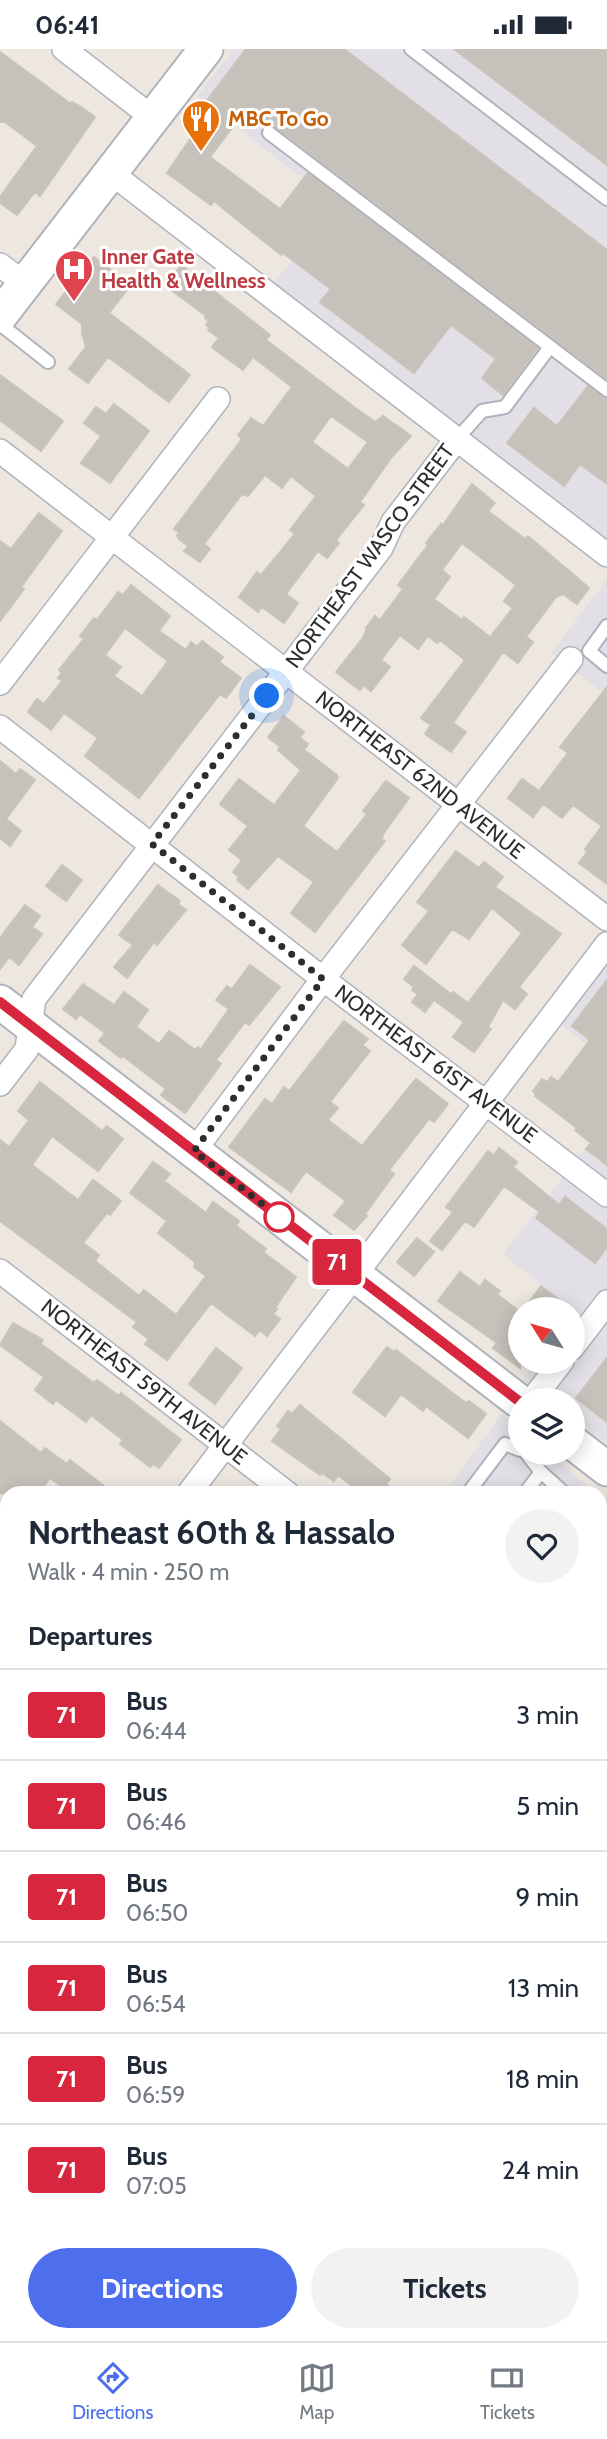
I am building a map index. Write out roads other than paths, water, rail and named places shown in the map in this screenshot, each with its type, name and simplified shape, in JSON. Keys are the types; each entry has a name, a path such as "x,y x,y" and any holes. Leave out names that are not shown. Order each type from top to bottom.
{"main road":[{"path":"0,316 12,274 110,172 206,49"},
{"path":"0,1002 508,1393"},
{"path":"585,1452 607,1469"}],"street":[{"path":"64,49 153,118"},
{"path":"110,172 607,555"},
{"path":"0,683 218,399"},
{"name":"NORTHEAST WASCO STREET","path":"0,1084 27,1049 34,999 381,548 393,522 457,439"},
{"name":"NORTHEAST 62ND AVENUE","path":"0,451 607,919"},
{"path":"194,1151 323,979 571,659"},
{"name":"NORTHEAST 61ST AVENUE","path":"0,727 323,979 607,1195"},
{"path":"194,1486 607,944"},
{"name":"NORTHEAST 59TH AVENUE","path":"0,1271 278,1486"},
{"path":"585,1331 607,1303"},
{"path":"541,1388 552,1374"}],"lane":[{"path":"411,49 607,199"},
{"path":"269,133 607,390"},
{"path":"0,324 48,362"},
{"path":"457,439 482,411 505,407 550,347"},
{"path":"607,626 589,652 607,666"},
{"path":"473,1486 505,1444 508,1445"},
{"path":"535,1465 556,1486"},
{"path":"530,1486 541,1472"}],"place":[{"name":"MBC To Go","path":"201,153"},
{"name":"Inner Gate Health & Wellness","path":"74,303"}]}
